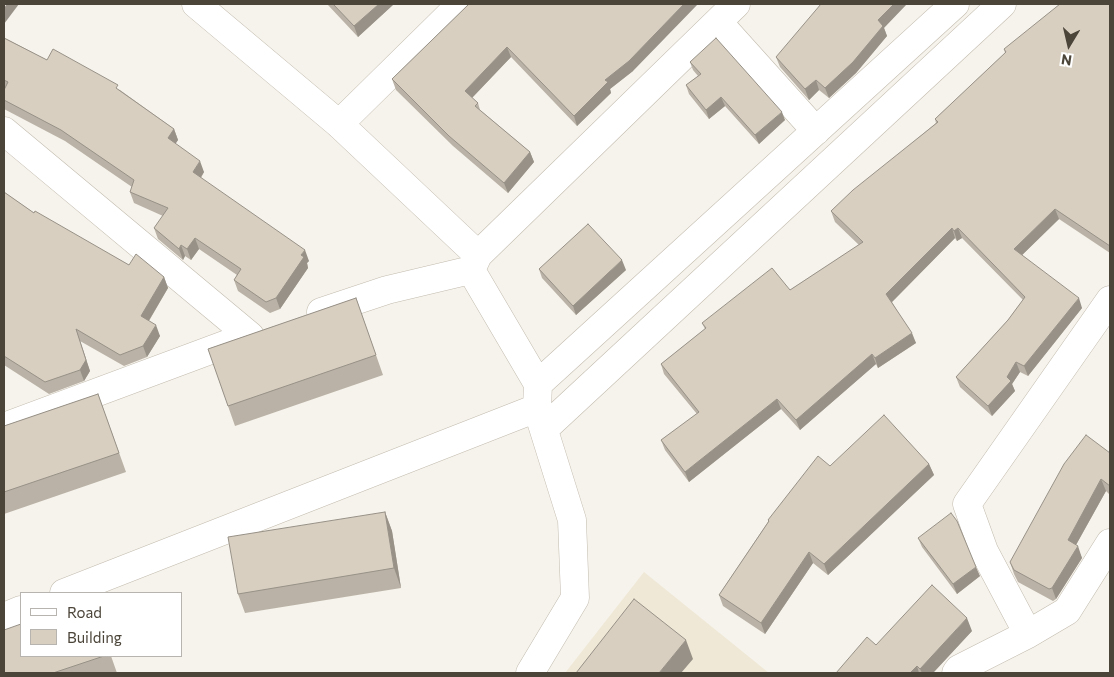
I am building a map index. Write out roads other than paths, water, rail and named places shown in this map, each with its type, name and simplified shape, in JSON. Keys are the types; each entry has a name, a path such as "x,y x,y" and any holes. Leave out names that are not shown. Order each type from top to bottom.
{"street":[{"path":"196,4 339,124 475,262 540,407 572,520 575,598 530,673"},
{"path":"339,124 461,4"},
{"path":"540,407 816,130 955,4"},
{"path":"67,592 540,407 1002,4"},
{"path":"4,427 287,323 475,262 727,13 816,130"},
{"path":"4,131 250,336"},
{"path":"1028,634 984,551 966,504 1109,306"},
{"path":"960,672 1067,611 1110,543"},
{"path":"4,617 20,610"}]}
